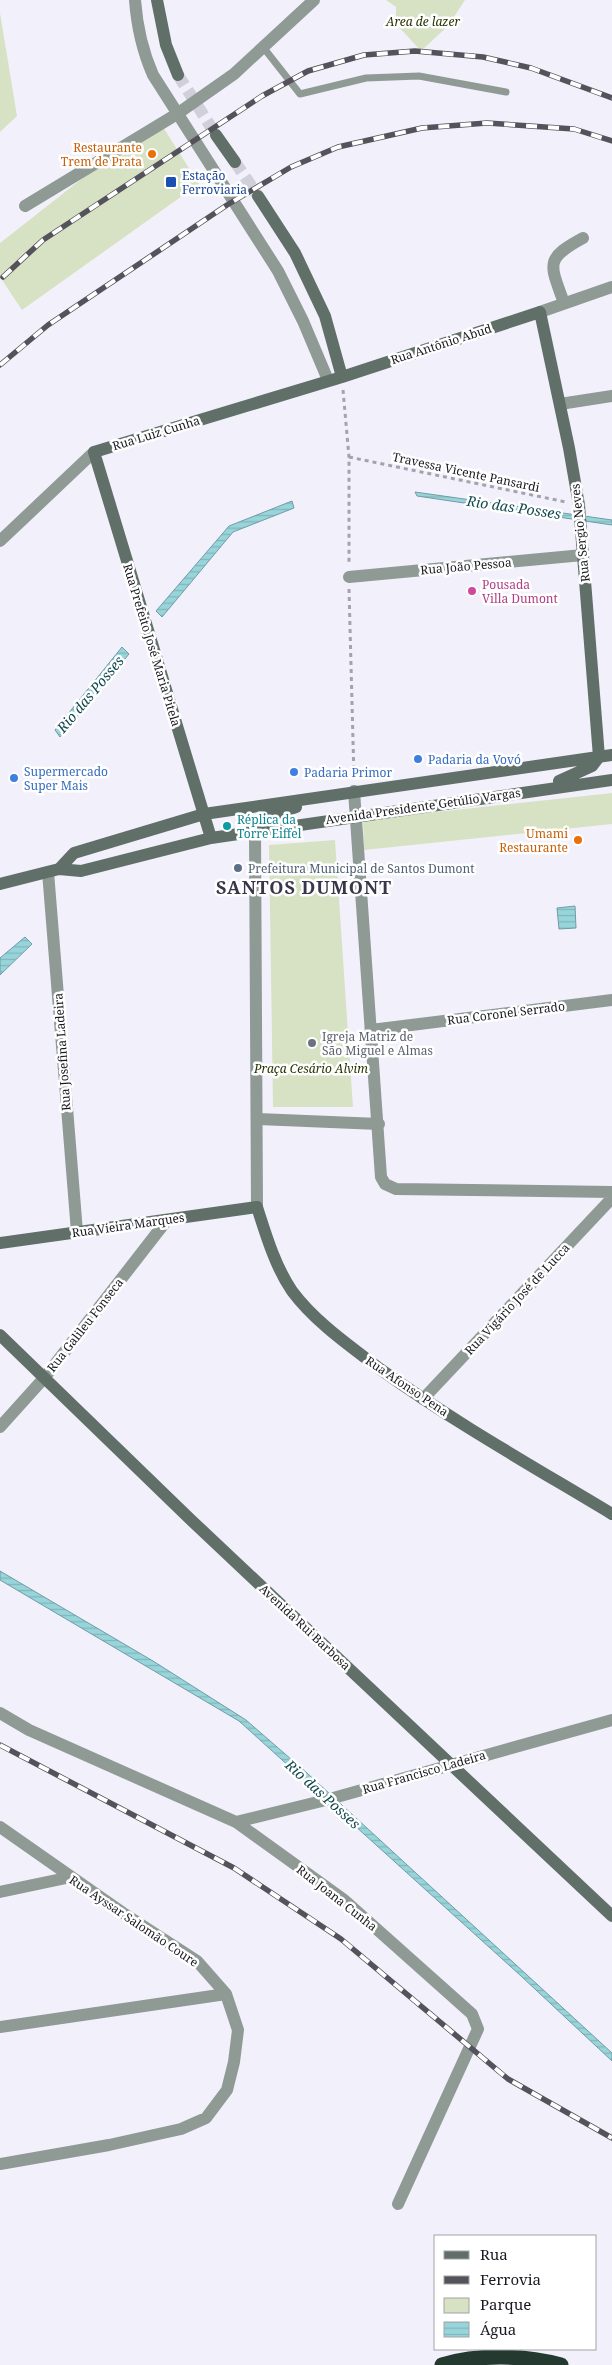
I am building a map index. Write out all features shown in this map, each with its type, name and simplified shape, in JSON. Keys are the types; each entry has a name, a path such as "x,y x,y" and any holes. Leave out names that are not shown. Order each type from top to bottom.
{"highway":[{"path":"442,2365 499,2357 560,2365"}],"main road":[{"path":"158,0 166,45 178,75"},
{"path":"216,135 235,162"},
{"path":"258,196 295,253 325,316 342,377"},
{"name":"Rua Antônio Abud","path":"342,377 540,312"},
{"name":"Rua Sergio Neves","path":"540,312 560,404 579,509 598,757"},
{"name":"Rua Luiz Cunha","path":"94,452 342,377"},
{"name":"Rua Prefeito José Maria Pitela","path":"94,452 211,838"},
{"name":"Avenida Presidente Getúlio Vargas","path":"53,870 74,853 204,814 612,755"},
{"path":"506,794 552,783 579,774 592,766 598,757"},
{"name":"Avenida Presidente Getúlio Vargas","path":"0,884 53,870 80,871 211,838 612,780"},
{"path":"256,831 264,818 354,791"},
{"name":"Rua Vieira Marques","path":"0,1243 257,1207"},
{"name":"Rua Afonso Pena","path":"257,1207 272,1252 292,1290 317,1318 354,1350 423,1399 612,1514"},
{"name":"Avenida Rui Barbosa","path":"0,1336 45,1377 191,1520 612,1916"}],"street":[{"path":"135,0 136,24 144,54 153,74 278,271 328,380"},
{"path":"25,206 177,114 234,74 314,0"},
{"path":"564,303 553,270 554,260 561,250 583,238"},
{"path":"540,312 612,287"},
{"path":"560,404 612,396"},
{"name":"Rua Luiz Cunha","path":"0,541 94,452"},
{"name":"Rua João Pessoa","path":"349,577 583,555"},
{"path":"354,791 379,1124 381,1177 385,1184 396,1189 612,1192"},
{"path":"256,831 257,1207"},
{"name":"Rua Josefina Ladeira","path":"53,870 76,1232"},
{"name":"Rua Coronel Serrado","path":"371,1030 612,1000"},
{"path":"258,1119 379,1124"},
{"name":"Rua Vigário José de Lucca","path":"423,1399 612,1198"},
{"name":"Rua Galileu Fonseca","path":"0,1427 45,1377 166,1220"},
{"name":"Rua Joana Cunha","path":"0,1712 29,1730 236,1822 343,1899 464,2006 476,2022 478,2030 398,2204"},
{"name":"Rua Francisco Ladeira","path":"236,1822 331,1799 612,1720"},
{"name":"Rua Ayssar Salomão Coure","path":"0,1827 197,1961 226,1994 238,2030 234,2062 226,2090 206,2118 181,2129 118,2143 0,2164"},
{"path":"0,1892 71,1877"},
{"path":"0,2027 226,1994"}],"lane":[{"path":"263,48 300,94 366,78 418,76 506,92"}],"path":[{"name":"Travessa Vicente Pansardi","path":"349,457 579,509"}],"green space":[{"name":"Area de lazer","path":"386,0 465,0 448,26 421,51 396,24 396,7"},
{"path":"0,13 17,116 0,132"},
{"path":"158,119 199,184 22,310 0,277 0,243"},
{"path":"612,793 612,824 364,850 363,820"},
{"name":"Praça Cesário Alvim","path":"335,840 353,1107 273,1107 269,845"}],"water":[{"name":"Rio das Posses","path":"415,492 612,520 612,525 417,496"},
{"path":"292,501 294,508 233,532 162,617 156,611 229,526"},
{"name":"Rio das Posses","path":"122,647 129,654 60,737 55,730"},
{"path":"575,906 576,928 559,929 557,908"},
{"path":"25,937 32,944 0,975 0,958"},
{"name":"Rio das Posses","path":"0,1571 153,1661 246,1720 307,1773 612,2053 612,2061 521,1976 239,1721 0,1580"}],"tunnel":[{"path":"178,75 216,135"},
{"path":"235,162 258,196"}],"railway":[{"path":"3,277 43,240 262,96 308,71 364,55 415,51 483,57 531,68 612,98"},
{"path":"0,365 48,325 227,205 291,167 338,147 422,128 487,123 574,129 612,141"},
{"path":"0,1745 234,1868 341,1939 508,2079 612,2138"}],"place":[{"name":"Restaurante Trem de Prata","path":"152,154"},
{"name":"Estação Ferroviaria","path":"171,182"},
{"name":"Pousada Villa Dumont","path":"472,591"},
{"name":"Padaria da Vovó","path":"418,759"},
{"name":"Padaria Primor","path":"294,772"},
{"name":"Supermercado Super Mais","path":"14,778"},
{"name":"Réplica da Torre Eiffel","path":"227,826"},
{"name":"Umami Restaurante","path":"578,840"},
{"name":"Prefeitura Municipal de Santos Dumont","path":"238,868"},
{"name":"Igreja Matriz de São Miguel e Almas","path":"312,1043"}],"district":[{"name":"SANTOS DUMONT","path":"304,887"}]}
